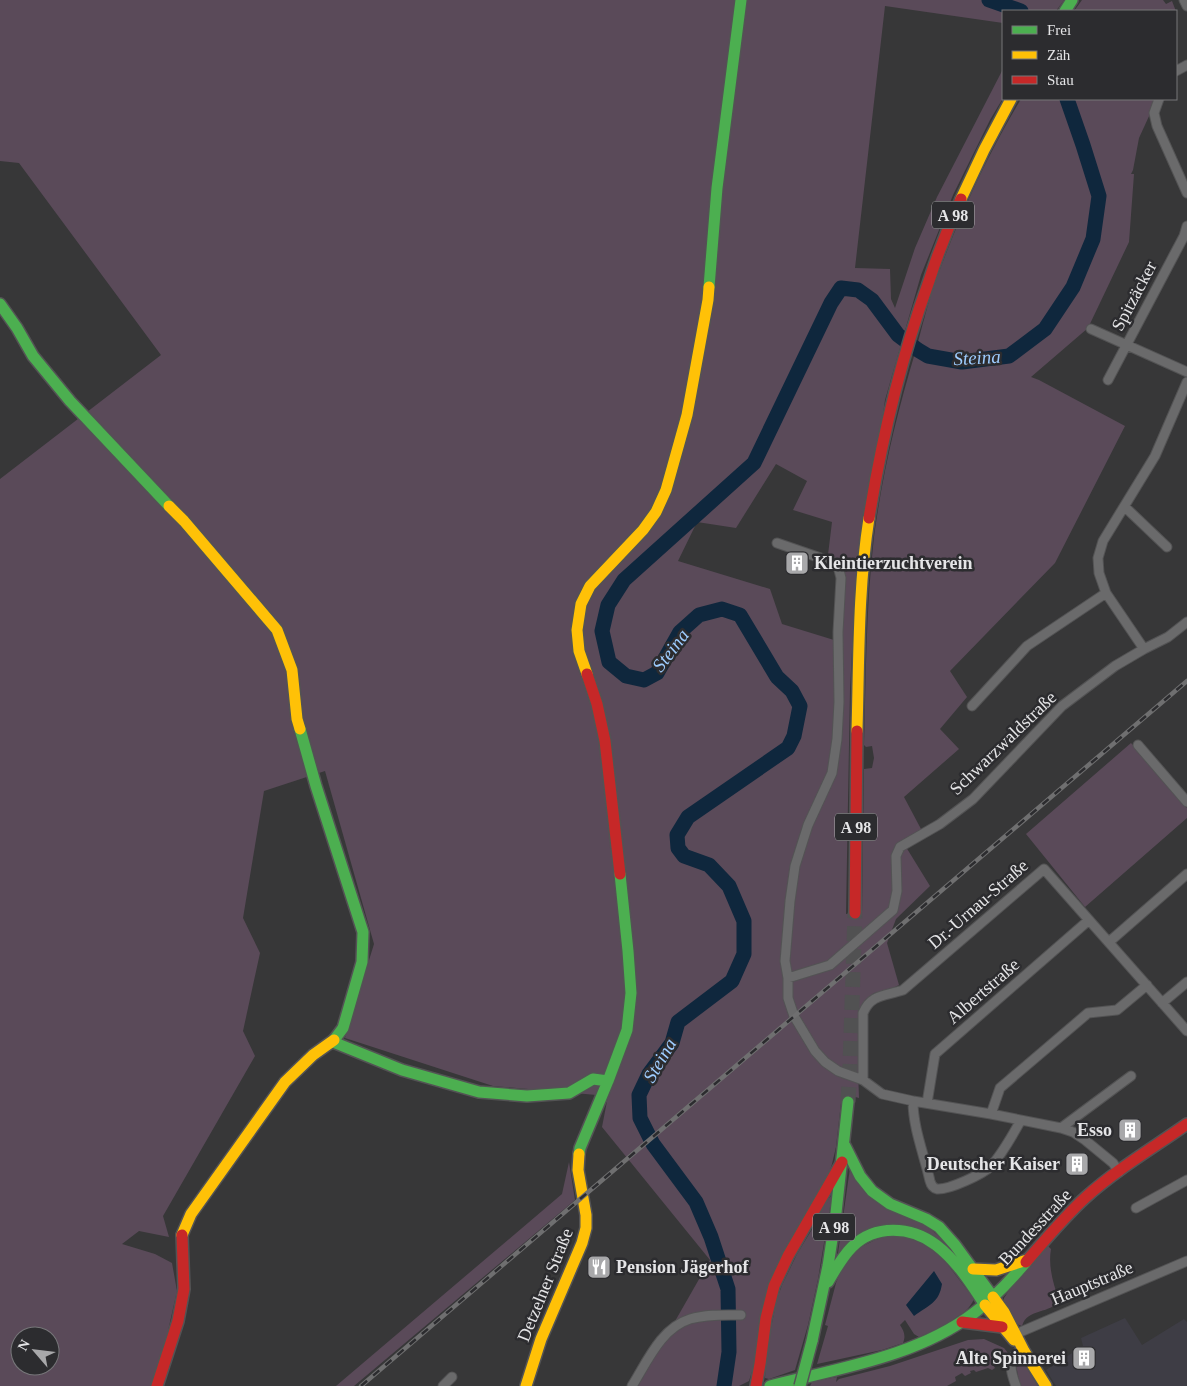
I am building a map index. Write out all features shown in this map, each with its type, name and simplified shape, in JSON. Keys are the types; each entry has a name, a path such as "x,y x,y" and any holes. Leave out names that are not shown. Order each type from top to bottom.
{"main road":[{"name":"Detzelner Straße","path":"526,1386 541,1340 582,1243 586,1222 578,1170 580,1148 627,1030 631,993 605,741 597,704 579,651 577,630 581,604 590,586 643,530 656,512 666,490 687,415 708,300 717,188 741,0"},
{"name":"A 98","path":"855,913 861,597 866,538 886,426 931,271 960,198 993,130 1010,100"},
{"path":"0,304 33,356 70,401 184,521 278,630 292,670 299,727 316,786 364,932 362,962 343,1028 333,1042 313,1055 284,1082 191,1214 182,1236 184,1289 178,1321 157,1386"},
{"path":"333,1042 402,1070 479,1092 527,1096 569,1093 593,1080 608,1081"},
{"name":"A 98","path":"800,1386 812,1341 836,1213 848,1102"},
{"name":"Bundesstraße","path":"770,1386 903,1351 932,1339 962,1322 989,1301 1089,1194 1187,1124"},
{"path":"844,1143 862,1181 868,1188 882,1199 901,1209 922,1216 940,1228 950,1238 973,1269 1002,1327 1013,1335"},
{"path":"756,1386 765,1321 777,1277 842,1162"},
{"path":"822,1292 846,1253 868,1235 895,1230 908,1231 923,1236 945,1252 989,1301 1004,1313 1013,1335 1046,1386"},
{"path":"973,1269 996,1270 1027,1260"},
{"path":"962,1322 1002,1327"}],"street":[{"path":"1184,0 1187,6"},
{"path":"1159,100 1154,113 1156,126 1187,193"},
{"name":"Spitzäcker","path":"1108,380 1184,236 1187,226"},
{"path":"1092,329 1187,372"},
{"path":"1144,648 1106,593 1099,573 1098,558 1104,541 1156,456 1187,382"},
{"path":"1126,507 1166,547"},
{"path":"777,543 836,563 840,570 841,578 838,632 839,702 837,739 832,773 808,825 795,866 790,901 785,961 788,978 788,998 794,1016 815,1051 825,1062 838,1071 862,1080 882,1094 1061,1128 1073,1132 1085,1140 1113,1163 1119,1172"},
{"path":"972,706 1027,646 1106,593"},
{"name":"Schwarzwaldstraße","path":"788,978 830,965 892,910 897,891 896,856 900,847 940,824 973,798 1062,706 1116,666 1144,648 1168,636 1187,622"},
{"path":"1138,745 1187,802"},
{"name":"Dr.-Urnau-Straße","path":"862,1080 863,1013 867,1004 874,998 903,990 1044,868 1187,1031"},
{"path":"1109,942 1187,874"},
{"name":"Albertstraße","path":"927,1103 935,1054 1089,920"},
{"path":"1162,1003 1187,982"},
{"path":"991,1114 1000,1088 1088,1013 1117,1010 1147,985"},
{"path":"1061,1128 1131,1076"},
{"path":"913,1101 913,1115 920,1146 930,1181 936,1189 946,1188 963,1182 990,1167 1021,1120"},
{"path":"1136,1208 1187,1180"},
{"name":"Hauptstraße","path":"1013,1335 1187,1261"},
{"path":"632,1386 663,1337 676,1327 690,1319 741,1315"},
{"path":"1016,1386 1011,1372 1012,1358 1022,1348"},
{"path":"443,1386 452,1377"}],"shaded area":[{"path":"0,0 1064,0 1057,10 1002,10 1002,23 885,6 855,268 890,269 891,299 895,308 915,248 937,197 1002,71 1002,100 953,195 921,275 885,400 853,630 850,690 846,914 862,913 864,769 872,768 874,758 872,746 866,747 864,745 869,589 874,537 896,421 937,277 975,186 1020,100 1154,100 1150,114 1139,138 1131,174 1134,174 1129,242 1088,328 1031,377 1125,426 1055,563 950,671 967,697 940,729 959,749 904,797 921,829 906,847 930,886 896,919 887,943 899,985 887,991 874,993 865,1000 860,1011 859,1098 841,1093 836,1147 832,1164 827,1179 797,1230 749,1381 739,1386 638,1386 710,1260 602,1127 608,1096 493,1086 345,1038 374,944 325,771 264,791 243,918 260,953 243,1031 255,1056 163,1216 169,1237 139,1231 122,1244 155,1254 172,1263 177,1291 158,1375 166,1378 162,1386 0,1386 0,479 161,355 19,163 0,161","holes":["776,464 807,481 793,510 832,522 827,563 833,567 837,577 834,640 782,624 770,589 678,561 697,522 736,528"]},
{"path":"1082,0 1163,0 1166,4 1172,1 1176,10 1075,10"},
{"path":"1131,743 1187,808 1187,818 1085,907 1026,834"},
{"path":"569,1162 575,1200 354,1386 336,1386 562,1194"},
{"path":"850,1168 924,1223 959,1255 912,1227 838,1253"},
{"path":"832,1195 818,1279 808,1325 795,1370 769,1379 765,1378 766,1352 777,1299 782,1285 797,1254 817,1221 824,1204"},
{"path":"883,1236 911,1237 938,1252 974,1299 965,1312 958,1317 919,1337 914,1334 905,1320 900,1325 904,1334 903,1343 882,1350 817,1364 828,1326 825,1325 840,1273 857,1249"},
{"path":"1048,1246 1051,1249 1050,1262 1059,1300 1051,1307 1029,1316 1022,1326 1019,1325 1013,1320 1004,1303 1004,1298"},
{"path":"1125,1318 1142,1345 1184,1319 1187,1322 1187,1386 1056,1386 1046,1370 1083,1346 1081,1338"},
{"path":"984,1339 1004,1348 1008,1353 1004,1362 1001,1365 997,1360 991,1362 995,1368 992,1370 988,1368 976,1372 974,1370 965,1376 962,1373 955,1377 956,1381 947,1386 810,1386 812,1382 837,1377 836,1382 839,1379 890,1366 968,1340"},
{"path":"1018,1360 1023,1362 1038,1386 1020,1386 1016,1365"}],"water":[{"path":"934,1271 942,1284 941,1290 933,1303 914,1316 906,1305"}],"waterway":[{"name":"Steina","path":"989,0 1018,10"},
{"name":"Steina","path":"724,1386 729,1352 728,1289 711,1237 696,1202 653,1144 640,1118 639,1095 649,1074 672,1043 678,1022 732,981 744,954 744,921 729,886 709,865 684,856 678,848 677,835 688,817 788,748 794,736 800,706 792,691 777,677 740,615 722,609 699,615 680,632 657,673 644,680 626,676 609,662 602,631 608,605 624,580 754,463 831,303 841,288 858,290 872,300 898,335 928,356 962,362 1009,356 1045,329 1073,287 1093,239 1099,196 1067,100"}],"tunnel":[{"path":"848,1102 855,913"}],"railway":[{"path":"361,1386 1187,681"}],"traffic: fast":[{"path":"709,287 717,188 741,0"},
{"path":"1066,10 1072,0"},
{"path":"0,304 33,356 70,401 169,506"},
{"path":"300,729 316,786 363,932 362,962 343,1028 334,1040"},
{"path":"579,1154 627,1030 631,993 620,874"},
{"path":"333,1042 402,1070 479,1092 527,1096 569,1093 593,1079 608,1081"},
{"path":"812,1341 828,1266 836,1213 848,1102"},
{"path":"845,1146 860,1176 872,1191 890,1204 926,1219 939,1227 955,1245 993,1297"},
{"path":"828,1282 845,1255 861,1240 871,1234 882,1231 904,1231 916,1234 944,1251 963,1273 985,1305"},
{"path":"770,1386 850,1367 902,1351 927,1340 951,1328 981,1308 1026,1262"},
{"path":"800,1386 812,1341"}],"traffic: slow":[{"path":"961,199 1010,100"},
{"path":"587,674 579,651 577,630 581,604 590,586 643,530 656,512 666,490 687,415 709,287"},
{"path":"169,506 277,630 292,670 297,719 300,729"},
{"path":"857,731 861,597 869,518"},
{"path":"182,1235 191,1214 285,1082 313,1055 334,1040"},
{"path":"526,1386 541,1339 582,1243 586,1228 586,1215 578,1170 579,1154"},
{"path":"973,1269 996,1270 1027,1260"},
{"path":"993,1297 1004,1312 1024,1351 1046,1386"},
{"path":"985,1305 1014,1340"}],"traffic: jam":[{"path":"869,518 886,428 901,368 936,260 961,199"},
{"path":"587,674 597,704 605,741 620,874"},
{"path":"855,913 857,731"},
{"path":"1026,1262 1070,1212 1086,1197 1123,1168 1187,1124"},
{"path":"756,1386 766,1318 774,1286 788,1256 842,1162"},
{"path":"157,1386 178,1321 184,1289 182,1235"},
{"path":"962,1322 1002,1327"}],"place":[{"name":"Kleintierzuchtverein","path":"797,563"},
{"name":"Esso","path":"1130,1130"},
{"name":"Deutscher Kaiser","path":"1077,1164"},
{"name":"Pension Jägerhof","path":"599,1267"},
{"name":"Alte Spinnerei","path":"1084,1358"}]}
